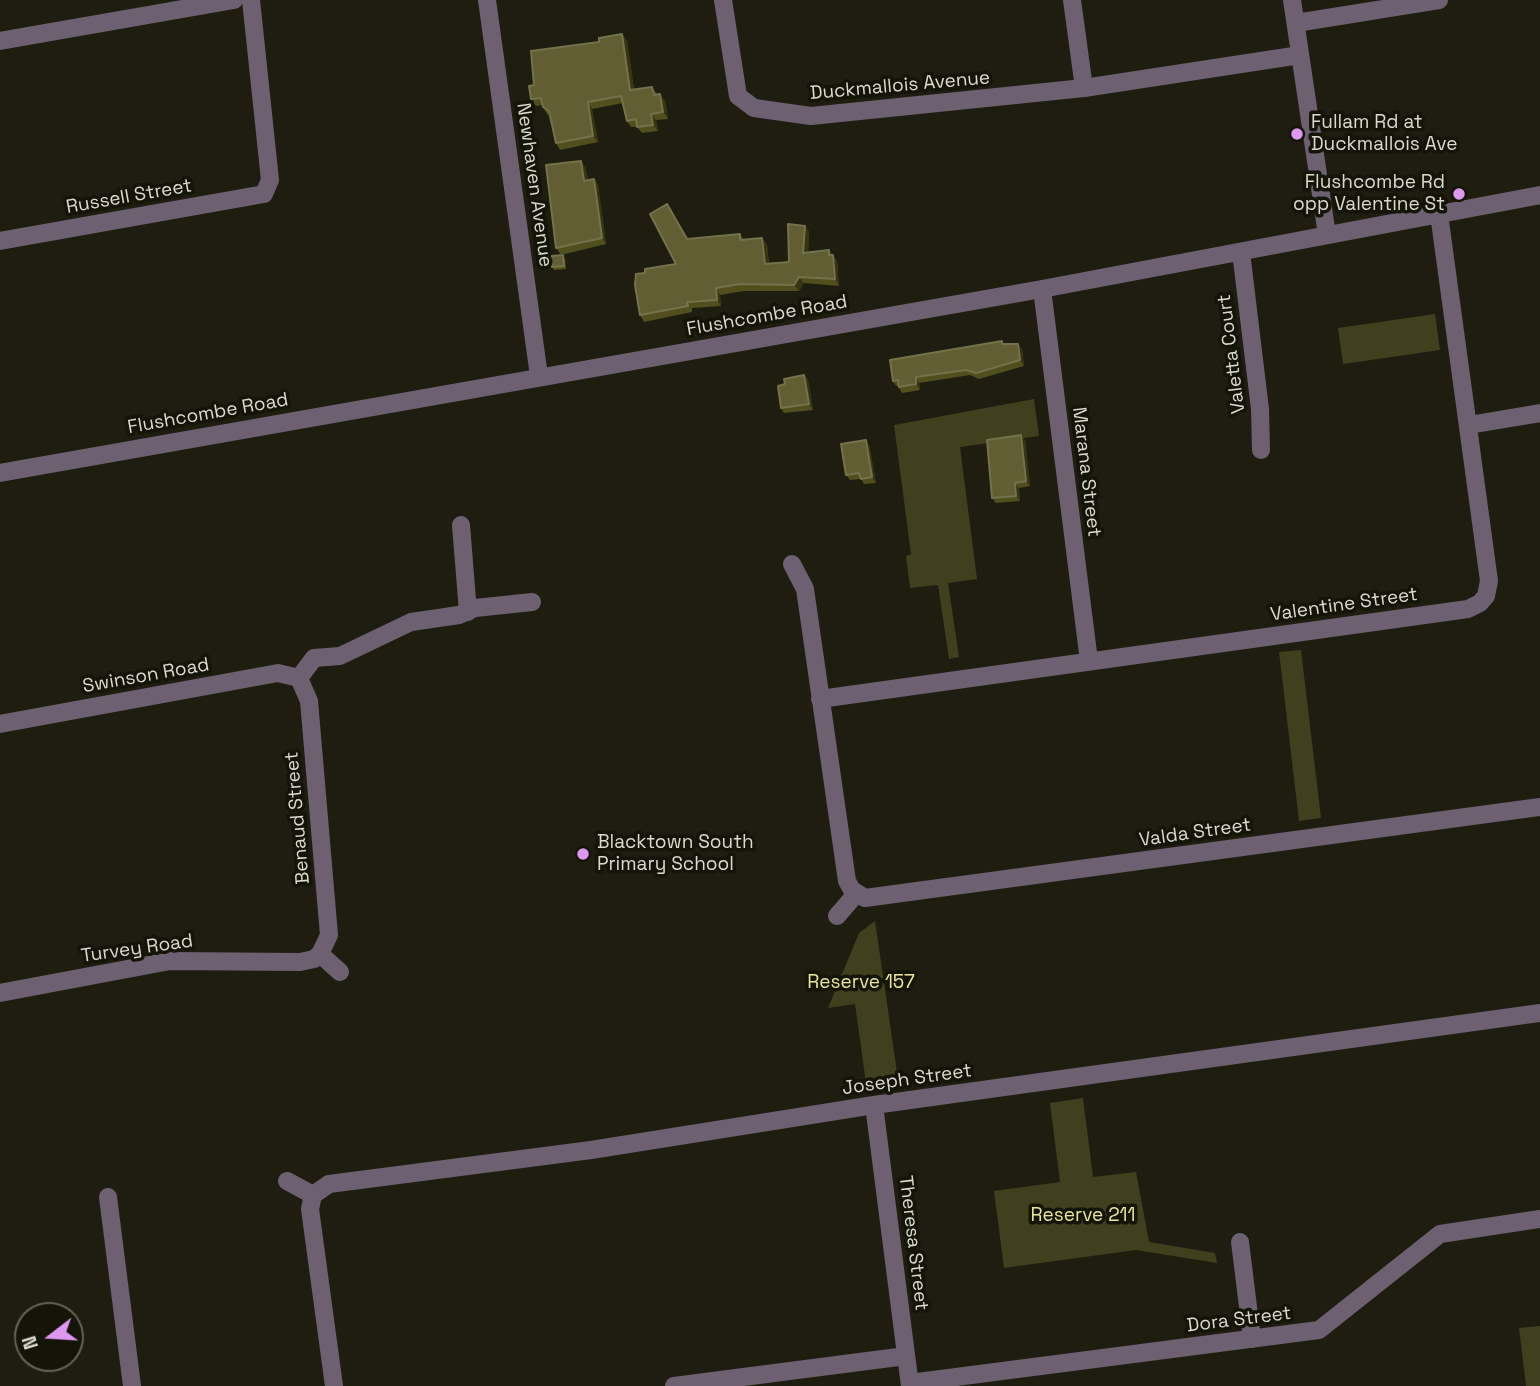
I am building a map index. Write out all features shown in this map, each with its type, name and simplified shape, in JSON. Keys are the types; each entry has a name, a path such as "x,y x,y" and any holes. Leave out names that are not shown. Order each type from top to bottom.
{"street":[{"path":"0,41 234,0"},
{"name":"Russell Street","path":"0,241 264,194 270,180 251,0"},
{"name":"Newhaven Avenue","path":"487,0 540,376"},
{"name":"Duckmallois Avenue","path":"723,0 736,91 742,101 754,108 830,117 1084,88 1300,55"},
{"path":"1072,0 1084,88"},
{"path":"1292,0 1327,235"},
{"path":"1296,23 1439,0"},
{"name":"Flushcombe Road","path":"0,473 1042,289 1540,195"},
{"name":"Valentine Street","path":"820,699 1476,606 1486,596 1489,583 1439,214"},
{"name":"Valetta Court","path":"1241,253 1260,409 1261,450"},
{"name":"Marana Street","path":"1042,289 1088,660"},
{"path":"1469,425 1540,413"},
{"path":"461,525 468,611"},
{"path":"792,564 805,589 847,881 856,894 837,916"},
{"path":"299,678 314,658 340,656 411,622 532,602"},
{"name":"Swinson Road","path":"0,724 278,673 299,678"},
{"name":"Benaud Street","path":"299,678 309,701 329,935 320,954"},
{"name":"Valda Street","path":"856,894 871,898 1540,807"},
{"path":"320,954 340,972"},
{"name":"Turvey Road","path":"0,993 170,961 300,961 314,959 320,954"},
{"name":"Joseph Street","path":"313,1195 329,1184 606,1148 874,1105 1540,1013"},
{"name":"Theresa Street","path":"874,1105 910,1385"},
{"path":"286,1181 313,1195 310,1209 334,1386"},
{"path":"108,1197 132,1386"},
{"name":"Dora Street","path":"910,1385 1323,1329 1443,1233 1540,1219"},
{"path":"1240,1242 1252,1339"},
{"path":"674,1386 906,1356"}],"green space":[{"path":"1435,314 1440,350 1343,364 1338,328"},
{"path":"1034,399 1039,436 960,447 977,579 948,583 959,657 949,659 938,585 910,588 906,556 911,554 894,425"},
{"path":"1301,650 1321,818 1299,821 1279,652"},
{"name":"Reserve 157","path":"875,921 898,1079 866,1083 855,1004 828,1008 859,933"},
{"name":"Reserve 211","path":"1083,1098 1093,1177 1136,1172 1149,1242 1215,1253 1217,1263 1136,1250 1004,1268 994,1191 1060,1182 1050,1103"},
{"path":"1540,1326 1540,1386 1526,1386 1519,1328"}],"building":[{"path":"622,34 630,90 652,87 654,95 660,94 663,112 651,114 653,125 637,127 636,119 627,121 621,96 588,102 593,136 556,143 549,111 543,107 541,98 531,99 529,86 534,85 531,51 599,42 599,38"},
{"path":"581,161 584,181 594,179 602,238 556,248 546,165"},
{"path":"667,204 687,239 740,234 740,240 762,238 765,264 789,262 788,224 805,226 803,253 829,250 829,255 833,255 835,279 799,277 794,285 740,284 716,288 717,300 687,302 688,306 640,315 636,274 645,273 645,269 676,264 650,214"},
{"path":"563,255 564,266 552,267 551,256"},
{"path":"1002,341 1002,344 1018,344 1020,360 976,373 966,370 916,377 916,384 899,387 898,380 893,381 890,360"},
{"path":"804,375 809,404 781,408 778,386 785,384 784,379"},
{"path":"1021,435 1026,481 1015,483 1016,496 992,498 987,440"},
{"path":"866,440 872,477 861,479 859,473 846,475 841,444"}],"place":[{"name":"Fullam Rd at Duckmallois Ave","path":"1297,134"},
{"name":"Flushcombe Rd opp Valentine St","path":"1459,194"},
{"name":"Blacktown South Primary School","path":"583,854"}]}
